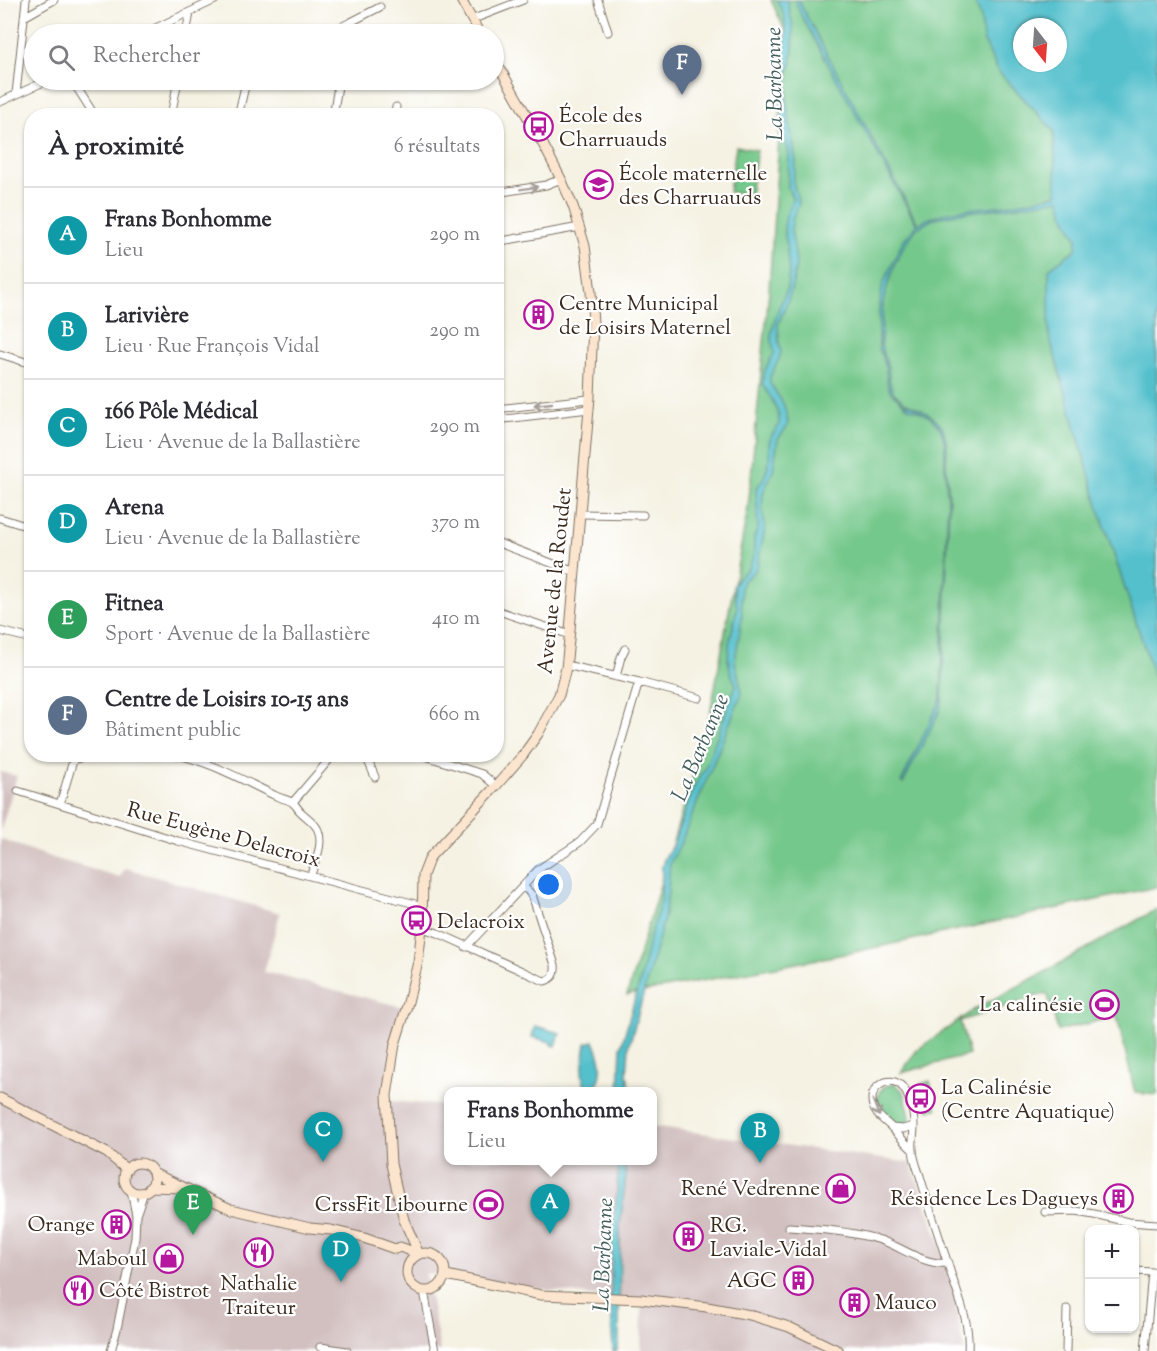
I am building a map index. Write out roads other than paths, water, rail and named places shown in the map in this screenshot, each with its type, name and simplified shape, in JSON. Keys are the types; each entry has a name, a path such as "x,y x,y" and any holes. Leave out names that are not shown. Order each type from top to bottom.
{"street":[{"path":"16,94 26,0"},
{"path":"24,17 54,0"},
{"path":"165,24 215,0"},
{"path":"461,0 474,24"},
{"path":"471,20 523,0"},
{"path":"598,0 608,32"},
{"path":"349,24 380,8"},
{"path":"188,24 190,13"},
{"name":"Avenue de la Roudet","path":"419,1254 400,1209 391,1164 387,1095 395,1044 418,962 422,928 423,875 430,858 523,755 538,734 559,695 570,634 589,404 593,323 585,246 573,206 561,179 504,76"},
{"path":"0,102 25,90"},
{"path":"78,90 90,108"},
{"path":"173,108 176,90"},
{"path":"240,108 244,90"},
{"path":"334,108 337,90"},
{"path":"504,192 546,185 561,179"},
{"path":"504,241 580,228"},
{"path":"0,354 24,362"},
{"path":"504,409 589,404"},
{"path":"504,419 589,404"},
{"path":"580,514 643,515"},
{"path":"0,518 24,526"},
{"path":"504,545 575,572"},
{"path":"504,613 570,634"},
{"path":"0,631 24,637"},
{"path":"616,677 625,649"},
{"path":"566,665 699,698"},
{"path":"466,947 539,869 580,842 597,824 639,682"},
{"path":"60,804 73,762"},
{"path":"201,762 277,797 293,802 313,822 318,830 320,847 310,875"},
{"path":"293,802 327,762"},
{"path":"368,762 375,777"},
{"path":"448,762 482,774 496,786"},
{"name":"Rue Eugène Delacroix","path":"18,791 178,841 423,906"},
{"path":"422,928 544,981 553,977 555,965 532,895 524,886"},
{"path":"913,1150 875,1111 872,1097 877,1087 886,1082 895,1082 906,1092 913,1116 913,1150 927,1202 965,1318 969,1338 968,1351"},
{"path":"0,1098 107,1153 127,1170"},
{"path":"892,1128 903,1129 914,1126"},
{"path":"182,1188 137,1192 127,1186 124,1175 130,1166 141,1163 153,1173 182,1188 231,1209 310,1228 331,1230 419,1254"},
{"path":"136,1215 154,1178 153,1173"},
{"path":"111,1351 133,1250 136,1215 131,1190"},
{"path":"1045,1212 1076,1211 1128,1222 1157,1224"},
{"path":"789,1227 858,1234 881,1240 935,1263 948,1263"},
{"path":"397,1248 410,1235"},
{"path":"397,1248 397,1253 408,1265"},
{"path":"430,1252 441,1258 444,1263 446,1275 434,1290 424,1291 412,1286 409,1280 408,1265 411,1259 419,1254 430,1252"},
{"path":"1139,1271 1154,1272 1145,1351"},
{"path":"446,1275 541,1295 641,1299 750,1315 789,1327 839,1351"},
{"path":"424,1291 435,1351"},
{"path":"1066,1351 1067,1309"},
{"path":"320,1347 347,1351"}],"water":[{"path":"777,0 787,0 793,26 787,105 796,162 793,181 799,204 793,217 791,230 796,264 793,283 778,324 781,351 770,377 770,383 784,405 788,421 787,427 778,439 773,471 763,493 765,529 757,567 743,581 741,587 742,617 735,661 742,693 680,845 670,863 664,919 629,1046 629,1087 619,1087 621,1047 661,901 664,859 672,846 694,787 705,769 736,685 728,658 737,608 733,586 749,568 754,554 754,538 758,528 756,488 767,470 770,439 779,423 776,407 762,384 765,370 774,353 771,334 787,289 789,270 784,228 786,215 793,200 788,187 789,154 784,135 779,86 786,33 784,16"},
{"path":"795,0 799,0 918,224 940,214 1013,204 1058,194 1054,131 998,71 983,39 981,17 974,0 1157,0 1157,686 1100,512 1049,336 1049,269 1076,249 1077,238 1066,219 1060,199 935,218 917,228 905,244 895,264 883,303 881,345 894,393 904,402 934,418 943,428 947,445 949,499 942,702 903,783 901,782 941,699 948,499 945,470 945,444 941,429 930,417 909,408 891,392 879,349 879,306 883,284 903,241 917,225 801,15"},
{"path":"535,1026 560,1033 556,1046 551,1045 551,1042 532,1037"},
{"path":"594,1041 601,1067 598,1083 589,1087 585,1087 582,1073 586,1043"},
{"path":"618,1165 624,1165 626,1177 620,1226 619,1341 617,1351 613,1351 611,1253"}],"place":[{"name":"Centre de Loisirs 10-15 ans","path":"682,95"},
{"name":"École des Charruauds","path":"538,127"},
{"name":"École maternelle des Charruauds","path":"598,185"},
{"name":"Centre Municipal de Loisirs Maternel","path":"538,315"},
{"name":"Delacroix","path":"416,921"},
{"name":"La calinésie","path":"1104,1004"},
{"name":"La Calinésie (Centre Aquatique)","path":"920,1099"},
{"name":"166 Pôle Médical","path":"323,1162"},
{"name":"Larivière","path":"760,1163"},
{"name":"René Vedrenne","path":"841,1188"},
{"name":"Résidence Les Dagueys","path":"1119,1198"},
{"name":"CrssFit Libourne","path":"489,1204"},
{"name":"Orange","path":"116,1224"},
{"name":"Frans Bonhomme","path":"550,1234"},
{"name":"Fitnea","path":"193,1235"},
{"name":"RG. Laviale-Vidal","path":"689,1237"},
{"name":"Nathalie Traiteur","path":"259,1252"},
{"name":"Maboul","path":"168,1258"},
{"name":"AGC","path":"798,1280"},
{"name":"Arena","path":"341,1282"},
{"name":"Côté Bistrot","path":"78,1290"},
{"name":"Mauco","path":"854,1302"}],"water label":[{"name":"La Barbanne","path":"773,84"},
{"name":"La Barbanne","path":"699,747"},
{"name":"La Barbanne","path":"602,1255"}]}
